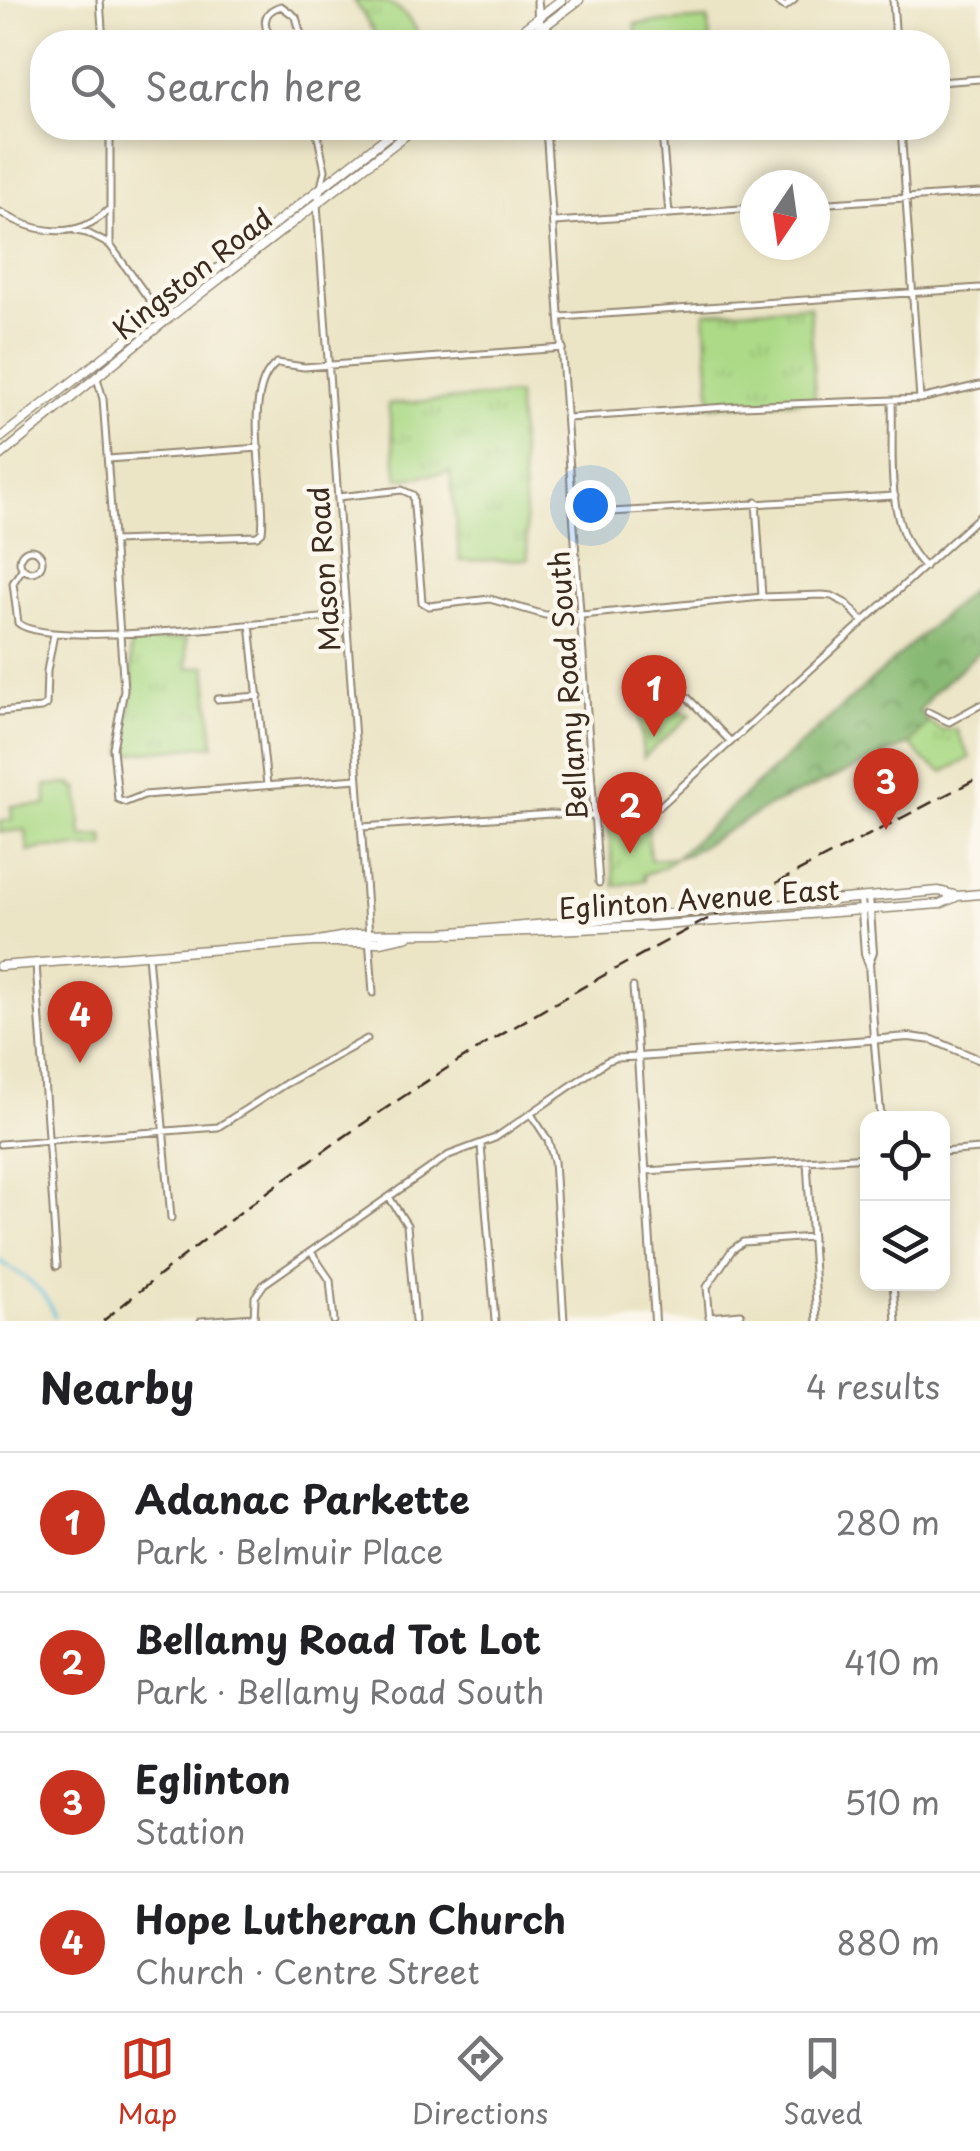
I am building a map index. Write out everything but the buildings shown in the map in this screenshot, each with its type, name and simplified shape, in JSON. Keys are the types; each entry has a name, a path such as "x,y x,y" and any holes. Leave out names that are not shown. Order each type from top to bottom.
{"main road":[{"path":"534,30 561,0"},
{"path":"529,30 578,0"},
{"name":"Kingston Road","path":"0,438 383,140"},
{"name":"Kingston Road","path":"0,456 399,140"},
{"path":"185,294 187,305"},
{"name":"Eglinton Avenue East","path":"0,966 313,942 334,936 369,938 939,891 958,896"},
{"name":"Eglinton Avenue East","path":"442,932 462,936 651,926 940,904 958,896 980,894"}],"street":[{"path":"100,0 102,30"},
{"path":"538,0 539,30"},
{"path":"774,0 785,8 794,0"},
{"path":"893,0 895,30"},
{"path":"266,30 265,20 271,10 282,6 296,17 300,30"},
{"path":"950,81 980,79"},
{"path":"110,244 111,140"},
{"path":"319,140 325,170 322,189"},
{"name":"Bellamy Road South","path":"547,140 600,883"},
{"path":"663,140 669,214"},
{"path":"903,140 920,399"},
{"name":"Mason Road","path":"322,189 316,204 373,993"},
{"path":"830,203 980,193"},
{"path":"554,222 740,209"},
{"path":"71,231 108,210"},
{"path":"0,212 30,228 86,233 110,244 165,322"},
{"path":"561,317 980,288"},
{"path":"114,542 260,534 263,525 256,409 270,368 281,362 299,367 563,348"},
{"path":"97,376 103,399 124,696 113,748 118,800 358,779"},
{"path":"568,418 920,399 980,385"},
{"path":"892,401 898,521 906,543 926,567"},
{"path":"108,459 258,448"},
{"path":"338,497 402,490 412,495 425,605 490,599 545,616 762,597 832,596 847,604 864,622"},
{"path":"575,514 895,496"},
{"path":"756,502 762,597"},
{"path":"361,827 551,814 596,816 659,806 980,516"},
{"path":"22,569 37,570 42,564 40,554 34,550 24,552 20,558 22,569 13,583 18,624 25,630 79,637 346,616"},
{"path":"250,624 268,785"},
{"path":"0,712 42,708 46,704 46,671 54,634"},
{"path":"217,699 260,696"},
{"path":"687,697 731,742"},
{"path":"928,712 948,722 980,705"},
{"path":"865,897 865,954 880,1111"},
{"path":"148,955 171,1218"},
{"path":"36,964 57,1266"},
{"path":"633,987 655,1321"},
{"path":"201,1321 254,1319 258,1289 449,1156 481,1144 531,1114 607,1061 923,1038 980,1060"},
{"path":"0,1144 225,1124 285,1084 368,1039"},
{"path":"531,1114 548,1140 554,1161 564,1321"},
{"path":"481,1144 495,1321"},
{"path":"950,1151 980,1149"},
{"path":"645,1171 860,1159"},
{"path":"807,1162 817,1321"},
{"path":"389,1197 407,1225 415,1321"},
{"path":"741,1314 709,1319 707,1287 735,1246 743,1242 812,1237"},
{"path":"311,1252 330,1280 334,1321"},
{"path":"894,1291 896,1321"}],"green space":[{"path":"354,0 392,5 406,15 416,30 373,30"},
{"path":"708,19 709,30 636,30 635,24"},
{"path":"810,306 815,400 711,406 705,312"},
{"path":"517,395 528,559 460,561 450,472 398,479 388,404"},
{"path":"980,582 980,651 933,693 919,712 929,722 910,744 767,807 675,858"},
{"path":"186,638 188,668 206,666 214,745 123,754 133,690 130,643"},
{"path":"638,693 674,699 680,711 691,715 643,758"},
{"path":"929,722 941,730 956,729 970,758 943,772 926,762 910,744"},
{"path":"72,784 78,788 82,837 104,836 105,847 43,848 28,852 26,830 0,832 0,821 12,820 11,806 46,805 46,785"},
{"path":"647,820 650,860 675,858 643,875 645,880 615,886 608,823"}],"waterway":[{"path":"0,1261 40,1291 55,1317"}],"railway":[{"path":"103,1321 292,1174 491,1041 672,938 980,777"}],"place":[{"name":"Adanac Parkette","path":"654,737"},
{"name":"Eglinton","path":"886,830"},
{"name":"Bellamy Road Tot Lot","path":"630,854"},
{"name":"Hope Lutheran Church","path":"80,1063"}]}
